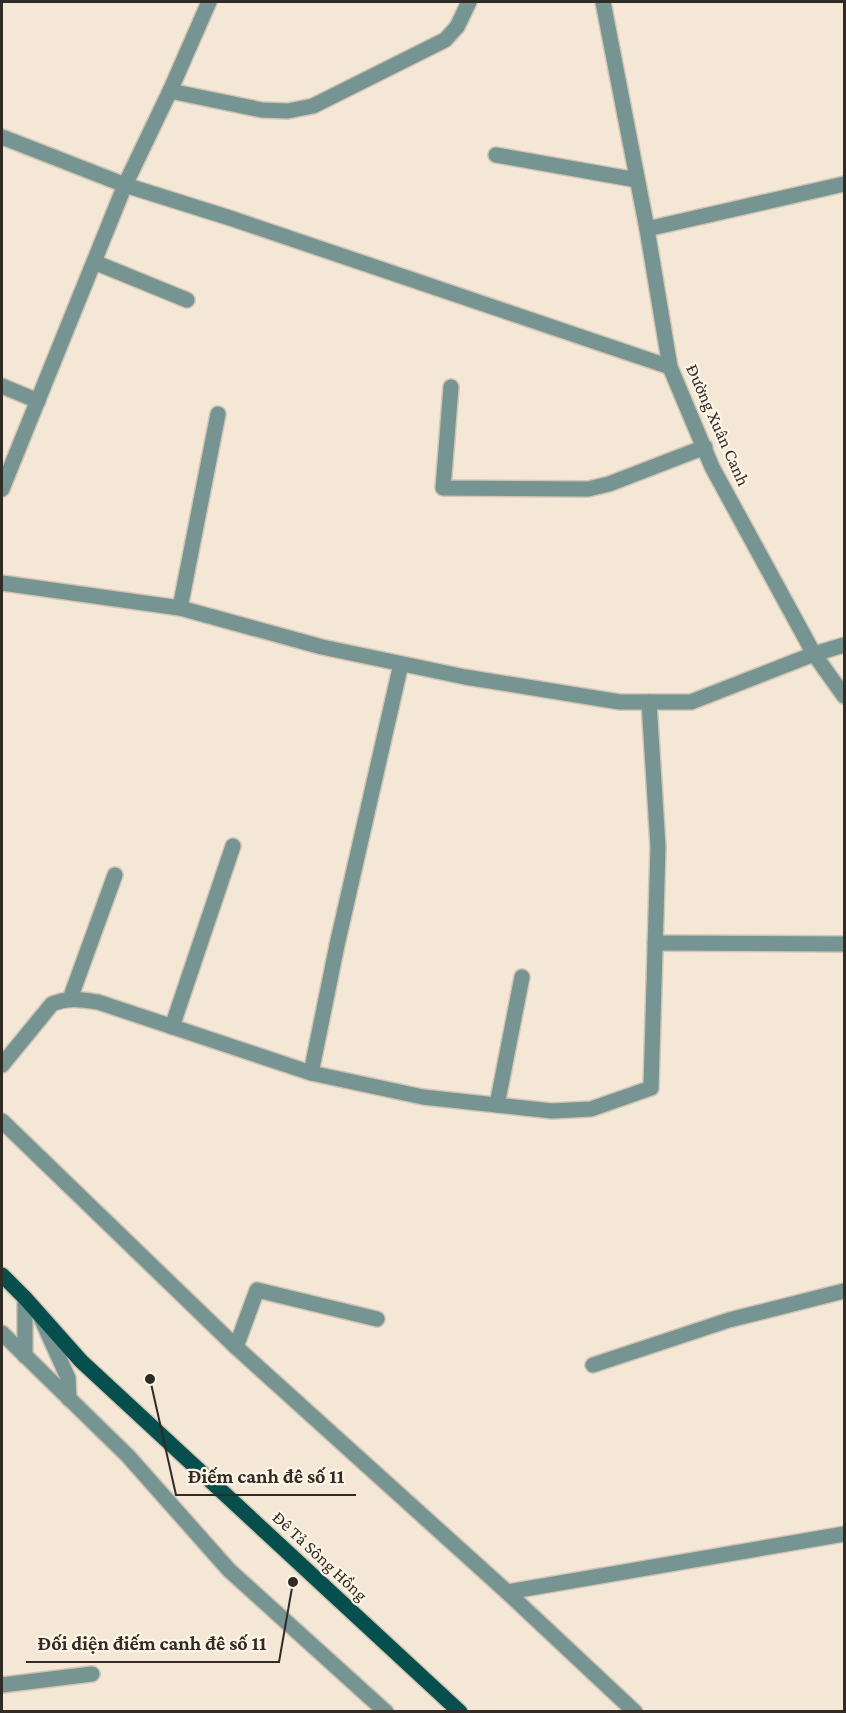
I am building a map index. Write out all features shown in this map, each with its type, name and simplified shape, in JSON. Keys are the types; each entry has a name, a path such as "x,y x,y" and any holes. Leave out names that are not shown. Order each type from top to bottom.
{"main road":[{"name":"Đê Tả Sông Hồng","path":"2,1275 81,1361 460,1712"}],"street":[{"path":"2,489 125,185 209,2"},
{"path":"170,91 262,110 288,111 313,105 446,40 457,27 469,2"},
{"name":"Đường Xuân Canh","path":"603,2 647,229 670,367 712,467 814,654 844,696"},
{"path":"2,137 125,185 230,218 670,367"},
{"path":"496,156 637,180"},
{"path":"647,229 844,184"},
{"path":"94,262 187,300"},
{"path":"2,386 38,401"},
{"path":"451,387 443,488 588,489 609,484 705,447"},
{"path":"180,608 218,414"},
{"path":"2,583 180,608 322,647 401,664 465,677 620,702 691,702 814,654 844,645"},
{"path":"311,1073 337,945 401,664"},
{"path":"2,1065 52,1004 70,999 98,1002 311,1073 423,1097 552,1111 591,1109 651,1088 658,847 649,702"},
{"path":"172,1027 233,846"},
{"path":"70,999 115,875"},
{"path":"655,943 844,944"},
{"path":"497,1105 522,976"},
{"path":"2,1121 236,1347 507,1592 635,1712"},
{"path":"236,1347 257,1290 377,1319"},
{"path":"593,1365 729,1320 844,1291"},
{"path":"25,1298 25,1356"},
{"path":"38,1312 68,1378 69,1399"},
{"path":"2,1334 128,1456 229,1570 386,1712"},
{"path":"507,1592 844,1534"},
{"path":"2,1685 92,1674"}],"place":[{"name":"Điếm canh đê số 11","path":"150,1379"},
{"name":"Đối diện điếm canh đê số 11","path":"293,1582"}]}
